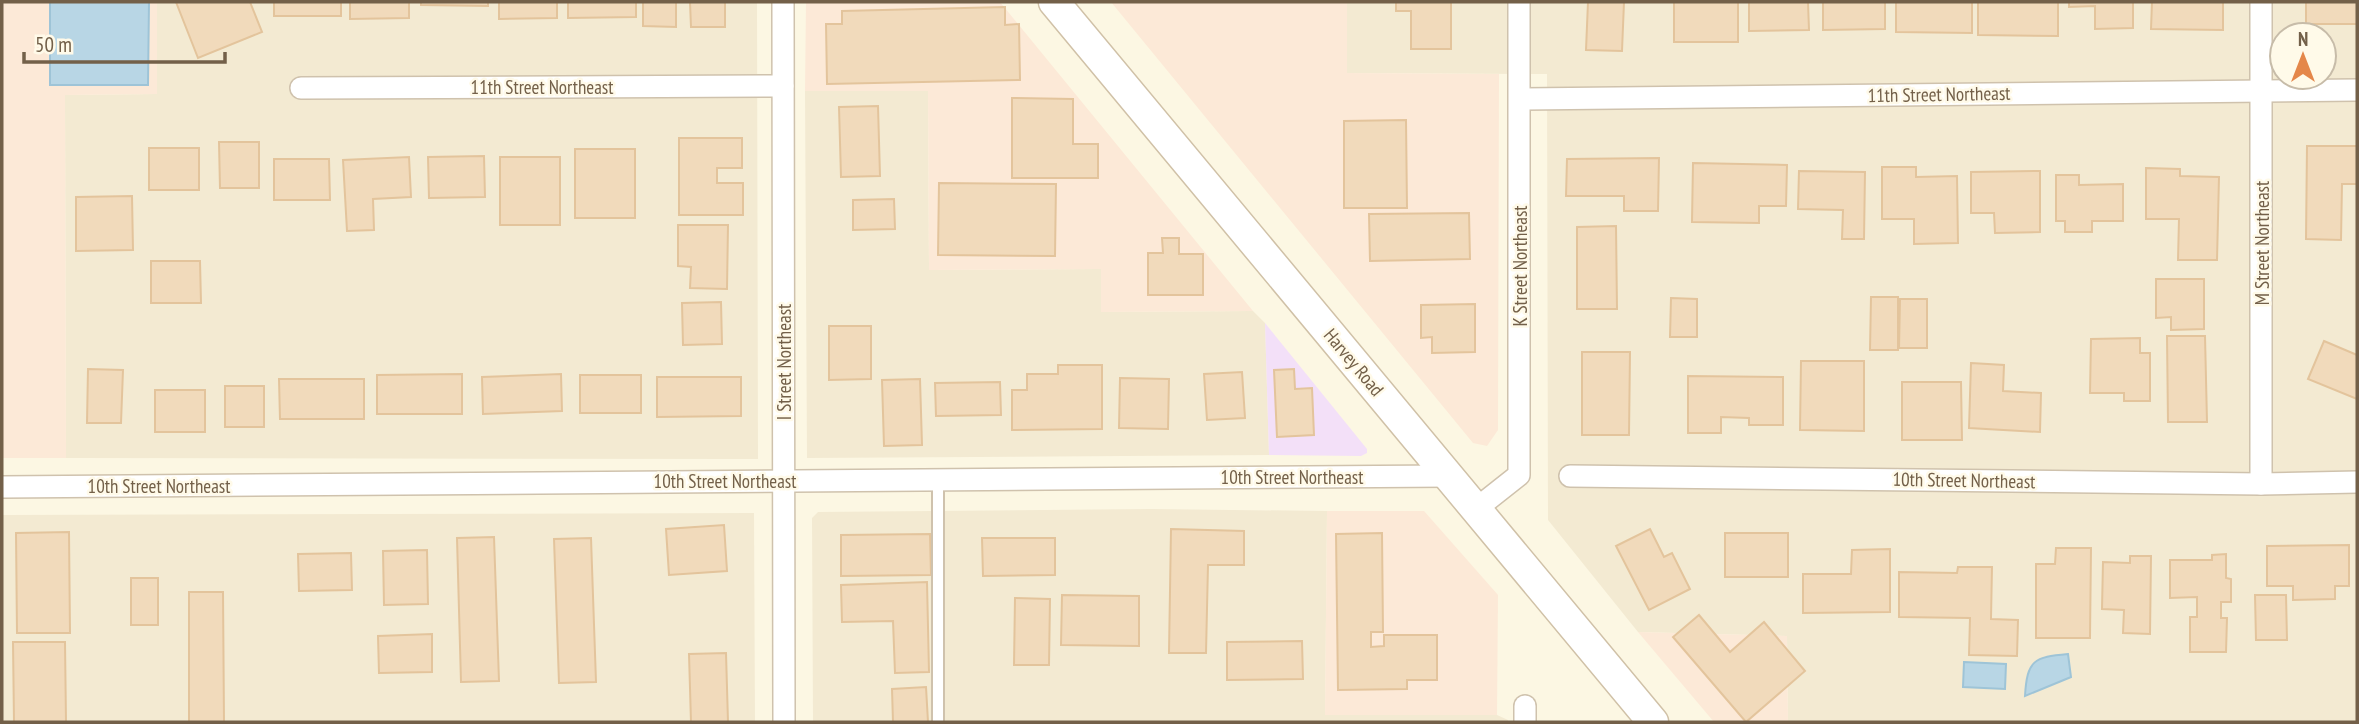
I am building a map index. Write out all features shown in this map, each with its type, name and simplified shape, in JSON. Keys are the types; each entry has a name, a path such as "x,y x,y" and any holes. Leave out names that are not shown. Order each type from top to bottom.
{"main road":[{"name":"Harvey Road","path":"1054,2 1654,722"}],"street":[{"name":"I Street Northeast","path":"783,2 784,722"},
{"name":"K Street Northeast","path":"1476,509 1519,475 1519,2"},
{"name":"M Street Northeast","path":"2261,2 2261,484"},
{"name":"11th Street Northeast","path":"301,88 783,86"},
{"name":"11th Street Northeast","path":"1520,100 2357,90"},
{"name":"10th Street Northeast","path":"2,487 1449,476"},
{"name":"10th Street Northeast","path":"1570,476 2261,484 2357,482"}],"lane":[{"path":"938,480 938,722"}],"shaded area":[{"path":"2,2 157,2 157,94 65,95 66,458 2,458"},
{"path":"157,2 757,2 758,459 66,458 65,95 157,94"},
{"path":"806,2 1000,2 1253,311 1101,312 1101,269 929,270 928,91 805,91"},
{"path":"1111,2 1347,2 1347,73 1499,74 1498,430 1487,446 1473,443"},
{"path":"1347,2 2357,2 2357,722 1788,722 1787,636 1638,632 1548,520 1547,74 1347,73"},
{"path":"805,91 928,91 929,270 1101,269 1102,312 1253,311 1265,323 1269,455 807,458"},
{"path":"1265,323 1367,449 1367,453 1361,456 1269,455"},
{"path":"1151,509 1327,511 1325,715 1497,715 1508,722 813,722 812,518 818,512"},
{"path":"1327,511 1424,511 1498,595 1497,715 1325,715"},
{"path":"754,513 755,722 2,722 2,515"},
{"path":"1638,632 1787,636 1788,722 1714,722"}],"water":[{"path":"50,2 149,2 148,85 50,85"},
{"path":"2068,654 2071,677 2025,696 2028,675 2035,663 2047,657"},
{"path":"1964,662 2006,664 2005,689 1963,687"}],"building":[{"path":"176,2 250,2 262,32 198,58"},
{"path":"274,2 341,2 341,16 274,16"},
{"path":"350,2 409,2 409,18 350,19"},
{"path":"421,2 488,2 488,6 421,5"},
{"path":"499,2 557,2 557,18 499,19"},
{"path":"568,2 636,2 636,17 568,18"},
{"path":"643,2 676,2 676,27 643,26"},
{"path":"690,2 725,2 725,27 691,27"},
{"path":"1396,2 1451,2 1451,49 1411,49 1411,11 1396,11"},
{"path":"1588,2 1624,2 1622,51 1586,50"},
{"path":"1674,2 1738,2 1738,42 1674,42"},
{"path":"1749,2 1808,2 1809,30 1749,31"},
{"path":"1823,2 1885,2 1885,29 1823,30"},
{"path":"1896,2 1972,2 1972,33 1896,32"},
{"path":"1978,2 2058,2 2058,36 1978,35"},
{"path":"2069,2 2133,2 2133,28 2095,29 2095,6 2069,7"},
{"path":"2152,2 2223,2 2223,30 2151,29"},
{"path":"2306,2 2357,2 2357,24 2306,21"},
{"path":"1005,7 1005,25 1019,24 1020,80 827,84 826,24 842,24 842,11"},
{"path":"1012,98 1073,99 1073,144 1098,144 1098,178 1012,178"},
{"path":"878,106 880,176 841,177 839,107"},
{"path":"1406,120 1407,208 1344,208 1344,121"},
{"path":"679,138 742,138 742,168 717,168 717,183 743,183 743,215 679,215"},
{"path":"219,142 259,142 259,188 220,188"},
{"path":"2307,146 2357,146 2357,184 2342,184 2341,240 2306,239"},
{"path":"149,148 199,148 199,190 149,190"},
{"path":"575,149 635,149 635,218 575,218"},
{"path":"484,156 485,197 429,198 428,157"},
{"path":"409,157 411,197 373,199 374,230 347,231 343,160"},
{"path":"500,157 560,157 560,225 500,225"},
{"path":"1659,158 1658,211 1624,211 1624,196 1566,196 1567,159"},
{"path":"274,159 329,159 330,200 274,200"},
{"path":"1693,163 1787,165 1786,206 1759,206 1759,223 1692,222"},
{"path":"1882,167 1916,167 1916,177 1957,176 1958,243 1914,244 1914,219 1882,219"},
{"path":"2146,168 2180,169 2180,176 2219,177 2217,260 2178,260 2179,219 2146,219"},
{"path":"1799,171 1865,172 1864,239 1842,239 1843,210 1798,209"},
{"path":"2040,171 2040,232 1995,233 1994,213 1971,213 1971,172"},
{"path":"2056,175 2079,175 2079,185 2123,184 2123,221 2092,221 2092,232 2065,232 2065,221 2056,221"},
{"path":"939,183 1056,184 1055,256 938,255"},
{"path":"132,196 133,250 76,251 76,197"},
{"path":"894,199 895,229 853,230 853,200"},
{"path":"1469,213 1470,259 1370,261 1369,214"},
{"path":"678,225 728,225 727,289 690,288 691,267 678,266"},
{"path":"1616,226 1617,309 1577,309 1577,227"},
{"path":"1162,238 1179,238 1179,254 1203,254 1203,295 1148,295 1148,253 1163,253"},
{"path":"151,261 200,261 201,303 151,303"},
{"path":"2156,279 2204,279 2204,329 2171,330 2171,317 2156,318"},
{"path":"1871,297 1898,297 1898,350 1870,350"},
{"path":"1671,298 1697,299 1697,337 1670,337"},
{"path":"1900,299 1927,299 1927,348 1899,348"},
{"path":"721,302 722,344 683,345 682,303"},
{"path":"1475,304 1475,352 1432,353 1432,337 1421,338 1421,305"},
{"path":"829,326 871,326 871,379 829,380"},
{"path":"2167,336 2205,336 2207,422 2168,422"},
{"path":"2140,338 2140,353 2150,353 2150,401 2124,401 2124,393 2090,393 2091,339"},
{"path":"2324,341 2357,355 2357,399 2308,379"},
{"path":"1582,352 1630,352 1629,435 1582,435"},
{"path":"1801,361 1864,361 1864,431 1800,430"},
{"path":"1971,363 2004,365 2003,391 2041,393 2040,432 1969,428"},
{"path":"1058,365 1102,365 1102,429 1012,430 1012,390 1027,390 1027,374 1058,374"},
{"path":"88,369 123,370 121,423 87,423"},
{"path":"1294,369 1295,389 1312,388 1314,435 1277,437 1274,370"},
{"path":"1242,372 1245,418 1207,420 1204,374"},
{"path":"462,374 462,414 377,414 377,375"},
{"path":"561,374 562,411 483,414 482,377"},
{"path":"580,375 641,375 641,413 580,413"},
{"path":"1688,376 1783,377 1783,425 1749,425 1749,418 1721,417 1721,433 1688,433"},
{"path":"657,377 741,377 741,416 657,417"},
{"path":"1120,378 1169,379 1168,429 1119,428"},
{"path":"279,379 364,379 364,419 280,419"},
{"path":"920,379 922,445 884,446 882,380"},
{"path":"1000,382 1001,415 936,416 935,383"},
{"path":"1902,382 1961,382 1962,440 1902,440"},
{"path":"225,386 264,386 264,427 225,427"},
{"path":"155,390 205,390 205,432 155,432"},
{"path":"724,525 727,571 669,575 666,529"},
{"path":"1171,529 1244,531 1244,565 1208,565 1206,653 1169,653"},
{"path":"1650,529 1664,557 1672,553 1690,589 1649,610 1616,546"},
{"path":"69,532 70,633 17,633 16,533"},
{"path":"1382,533 1383,632 1371,632 1371,647 1384,646 1384,635 1437,635 1437,680 1407,680 1407,689 1338,690 1336,534"},
{"path":"1725,533 1788,533 1788,577 1725,577"},
{"path":"930,534 931,575 841,576 841,535"},
{"path":"494,537 499,681 461,682 457,538"},
{"path":"591,538 596,682 559,683 554,539"},
{"path":"982,538 1055,538 1055,575 983,576"},
{"path":"2349,545 2349,586 2335,586 2335,599 2293,600 2293,586 2267,586 2267,546"},
{"path":"2056,548 2091,548 2090,638 2036,638 2036,564 2055,564"},
{"path":"1890,549 1890,612 1803,613 1803,574 1851,574 1852,550"},
{"path":"427,550 428,604 384,605 383,551"},
{"path":"351,553 352,590 299,591 298,554"},
{"path":"2226,554 2226,578 2231,579 2231,602 2221,602 2221,618 2227,618 2226,652 2190,652 2190,617 2197,617 2197,597 2170,598 2170,560 2212,560 2212,555"},
{"path":"2130,556 2151,556 2150,634 2123,633 2124,610 2102,609 2103,562 2130,563"},
{"path":"1958,567 1992,567 1991,619 2018,620 2017,656 1969,655 1970,618 1899,617 1899,572 1957,573"},
{"path":"131,578 158,578 158,625 131,625"},
{"path":"927,582 929,672 895,673 893,621 842,622 841,585"},
{"path":"189,592 223,592 224,722 189,722"},
{"path":"1062,595 1139,596 1139,646 1061,645"},
{"path":"2255,595 2286,595 2287,640 2256,640"},
{"path":"1015,598 1050,599 1049,665 1014,665"},
{"path":"1699,615 1730,652 1764,622 1805,671 1746,722 1673,637"},
{"path":"432,634 432,672 379,673 378,636"},
{"path":"1302,641 1303,679 1227,680 1227,642"},
{"path":"13,642 65,642 66,722 14,722"},
{"path":"726,653 728,722 691,722 689,654"},
{"path":"926,687 928,722 893,722 892,689"}]}
